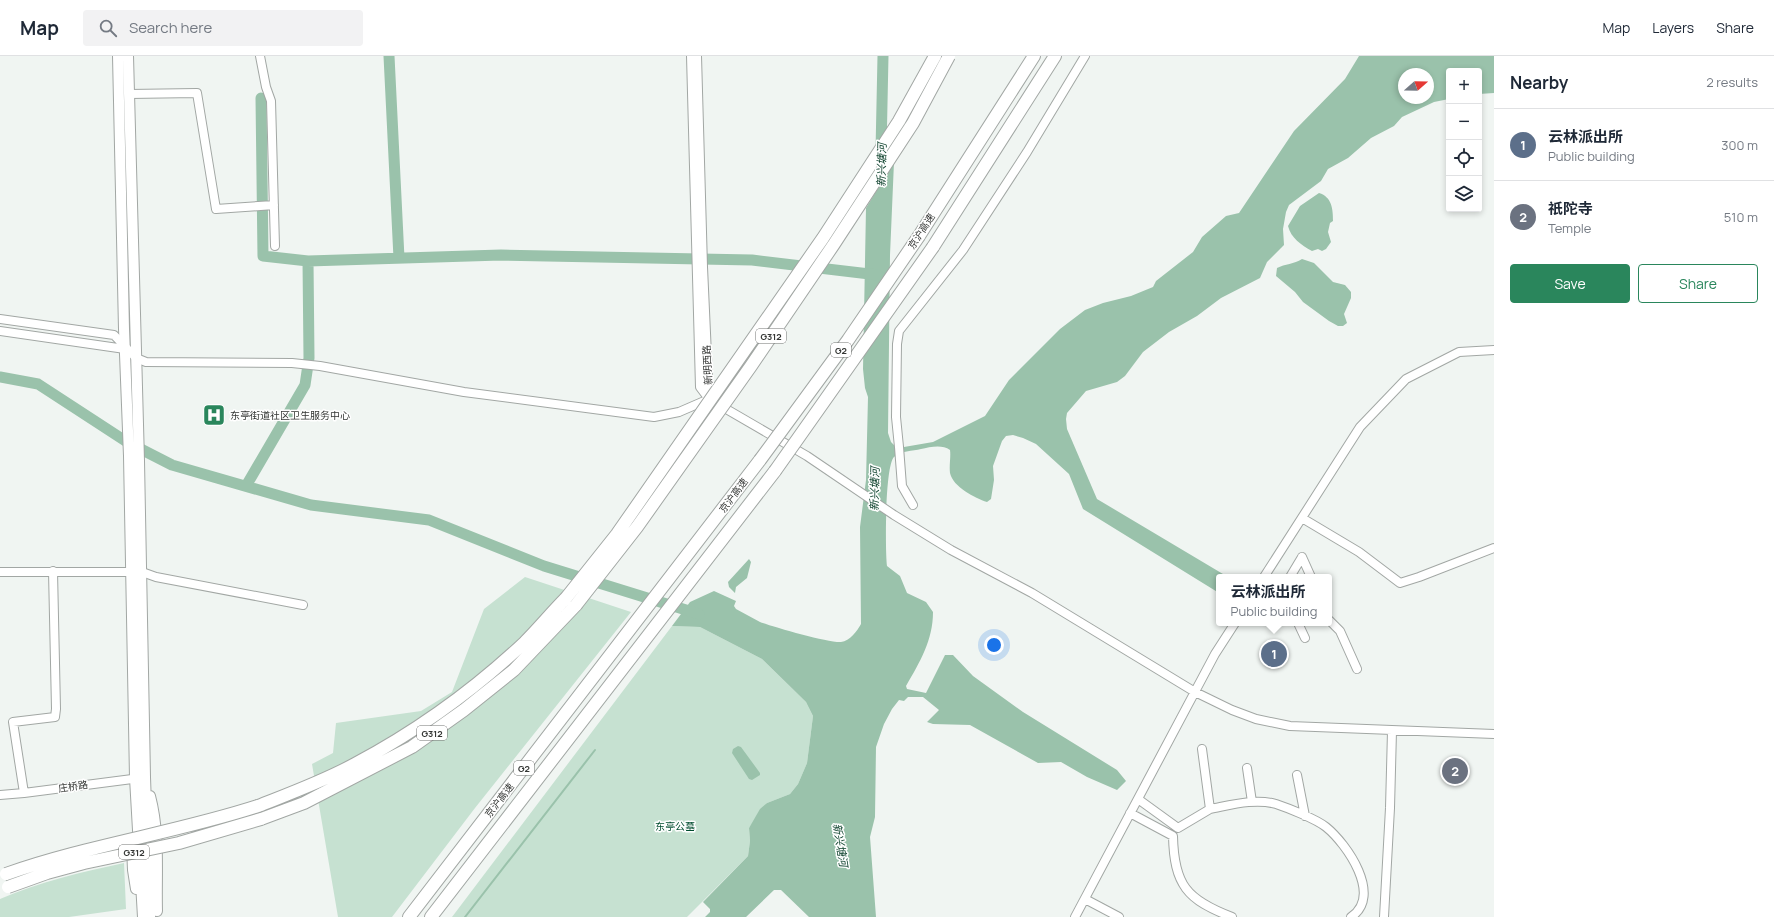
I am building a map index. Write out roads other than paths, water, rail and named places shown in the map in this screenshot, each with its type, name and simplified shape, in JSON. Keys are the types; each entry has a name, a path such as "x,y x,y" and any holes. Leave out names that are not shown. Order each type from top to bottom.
{"highway":[{"name":"G312","path":"3,875 45,860 215,820 258,806 305,788 354,765 404,736 447,707 490,673 525,642 566,598 617,534 823,238 899,121 935,56"},
{"name":"G312","path":"4,888 47,873 77,865 179,843 261,819 304,803 412,747 464,710 514,670 576,605 637,527 834,244 913,123 949,56"},
{"name":"京沪高速","path":"409,917 760,460 848,340 919,236 1034,56"},
{"name":"京沪高速","path":"431,917 774,471 933,247 1055,56"}],"main road":[{"path":"118,56 131,571 146,915"},
{"path":"128,56 142,572 140,778 131,808 133,870 136,887 146,915"}],"street":[{"path":"260,56 266,87 271,101 275,246"},
{"name":"新明西路","path":"691,56 700,387 709,399"},
{"name":"新明西路","path":"697,56 703,267 709,399"},
{"path":"913,505 902,486 896,417 897,344 899,331 903,324 963,250 1027,152 1085,56"},
{"path":"129,94 197,93 216,209 274,205"},
{"path":"0,319 114,335 125,349 136,358 146,362 292,363 320,366 464,392 654,417 679,412 709,399 807,456 894,515 951,550 1032,593 1195,692 1232,710 1256,719 1290,726 1494,734"},
{"path":"0,332 125,349"},
{"path":"1266,574 1360,427 1406,379 1459,352 1494,350"},
{"path":"1302,518 1359,552 1400,583 1494,548"},
{"path":"1292,574 1302,557 1310,574"},
{"path":"24,793 13,722 54,717 56,708 53,571"},
{"path":"0,572 142,572 156,577 303,605"},
{"path":"1332,623 1340,631 1357,668"},
{"path":"1075,917 1215,654 1233,626"},
{"path":"1299,626 1305,638"},
{"path":"1384,917 1390,808 1392,731"},
{"path":"1202,749 1210,809"},
{"path":"1247,768 1252,802"},
{"path":"1297,775 1305,816"},
{"name":"庄桥路","path":"0,795 140,778"},
{"path":"1138,799 1178,828 1210,809 1244,802 1275,804 1325,826 1344,845 1355,863 1364,885 1363,901 1355,914 1351,917"},
{"path":"1130,813 1173,836 1179,878 1191,896 1208,908 1232,917"},
{"path":"1085,899 1119,917"}],"water":[{"path":"1359,56 1494,56 1494,93 1482,94 1482,68 1446,68 1446,100 1434,102 1434,68 1398,68 1398,104 1430,104 1402,117 1394,126 1371,138 1348,158 1328,169 1321,181 1289,205 1286,212 1283,229 1284,245 1267,262 1260,278 1221,298 1197,316 1169,332 1143,352 1125,376 1117,382 1086,391 1067,413 1067,429 1097,499 1223,574 1216,574 1216,591 1083,509 1069,474 1036,444 1023,438 1013,435 1006,436 1002,441 993,466 994,480 991,499 987,502 971,495 955,483 950,473 950,450 947,448 932,447 903,452 894,457 891,464 887,491 887,566 900,576 907,593 926,602 933,612 931,632 925,650 906,686 907,689 926,693 945,655 953,655 973,676 1023,712 1117,770 1126,781 1117,790 1087,777 1061,762 1038,763 970,725 933,724 927,722 939,710 923,697 908,697 904,701 899,700 892,709 884,724 876,747 875,817 870,837 876,917 809,917 781,890 774,890 746,917 705,917 710,912 710,909 703,902 748,856 750,841 749,828 760,809 767,803 790,794 798,784 807,763 813,716 806,702 762,659 700,627 672,626 690,602 714,591 736,601 734,606 736,609 760,622 789,631 835,642 847,640 853,635 861,624 860,527 866,480 868,397 865,388 863,369 866,208 894,162 890,255 888,433 891,442 894,445 904,447 933,442 985,416 1009,380 1060,329 1085,310 1103,303 1131,296 1153,287 1156,281 1193,252 1202,237 1226,216 1239,213 1294,131 1345,79"},
{"path":"1319,193 1327,197 1333,212 1333,221 1330,223 1328,232 1331,242 1326,249 1322,251 1318,249 1312,251 1297,241 1291,234 1288,226 1300,206"},
{"path":"1302,259 1314,263 1333,282 1345,285 1351,292 1351,298 1344,314 1347,323 1343,326 1338,326 1329,321 1303,302 1295,292 1276,276 1277,268"},
{"path":"749,559 751,562 747,578 736,587 735,593 729,587 728,582"},
{"path":"738,746 741,747 760,773 760,775 752,780 749,779 732,753 733,749"}],"waterway":[{"path":"389,56 399,258"},
{"name":"新兴塘河","path":"881,151 883,56"},
{"path":"261,98 263,256 308,261"},
{"path":"246,486 305,385 309,358 308,261 501,255 752,260 878,275"},
{"path":"0,377 38,384 127,442 172,465 311,505 429,520 544,566 699,614"},
{"path":"465,917 595,750"}],"place":[{"name":"东亭街道社区卫生服务中心","path":"214,415"},
{"name":"云林派出所","path":"1274,654"},
{"name":"祇陀寺","path":"1455,771"}],"park label":[{"name":"东亭公墓","path":"675,826"}]}
